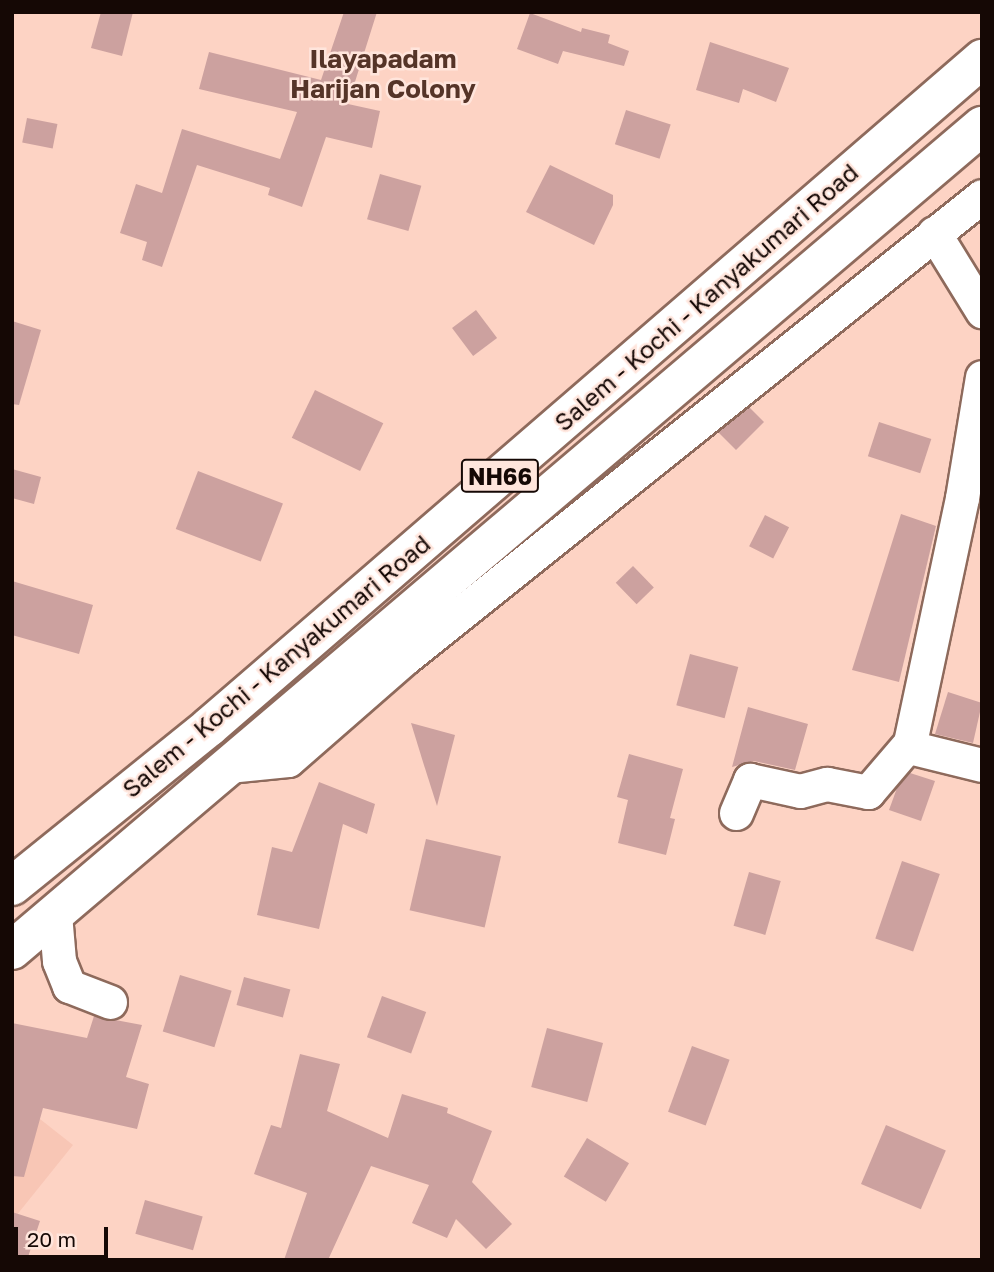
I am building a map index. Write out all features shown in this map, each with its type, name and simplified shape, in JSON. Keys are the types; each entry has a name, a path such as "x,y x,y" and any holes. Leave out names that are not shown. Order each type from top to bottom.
{"highway":[{"name":"Salem - Kochi - Kanyakumari Road","path":"16,879 209,727 982,59"},
{"name":"Salem - Kochi - Kanyakumari Road","path":"12,950 982,126"}],"street":[{"path":"228,766 288,760 405,658 982,196"},
{"path":"934,233 982,311"},
{"path":"736,813 750,780 800,791 827,784 868,792 909,744 962,498 982,377"},
{"path":"909,744 982,765"},
{"path":"55,914 59,961 69,986 110,1002"}],"shaded area":[{"path":"12,1097 73,1145 12,1221"}],"building":[{"path":"101,12 133,12 122,56 91,48"},
{"path":"344,12 377,12 348,104 380,111 372,148 326,137 302,207 268,195 270,188 197,165 162,267 142,260 147,242 120,233 136,184 162,193 182,129 280,159 297,112 199,89 209,52 321,80"},
{"path":"530,13 581,32 582,28 610,35 608,43 629,51 624,66 563,51 558,64 517,49"},
{"path":"710,42 789,68 776,102 743,89 739,103 696,90"},
{"path":"626,110 671,125 660,159 615,144"},
{"path":"27,118 57,124 53,148 22,143"},
{"path":"550,165 613,195 613,205 594,245 526,212"},
{"path":"380,174 421,186 408,231 367,219"},
{"path":"476,310 497,338 473,356 452,328"},
{"path":"12,321 41,330 19,405 12,404"},
{"path":"315,390 383,423 360,471 292,438"},
{"path":"749,407 764,422 736,450 718,432"},
{"path":"879,422 931,439 920,473 868,456"},
{"path":"12,469 41,477 34,504 12,498"},
{"path":"198,471 283,504 261,561 176,529"},
{"path":"901,514 936,526 899,682 852,670"},
{"path":"765,515 789,527 773,558 749,546"},
{"path":"633,566 654,588 637,604 616,583"},
{"path":"12,581 93,605 79,654 12,635"},
{"path":"690,654 738,667 725,718 676,705"},
{"path":"948,692 982,703 973,743 935,734"},
{"path":"748,707 808,724 795,770 754,761 732,767"},
{"path":"411,723 455,735 437,806 423,762"},
{"path":"629,754 683,769 670,818 675,819 666,855 618,843 628,800 617,797"},
{"path":"910,773 935,781 921,821 889,810 897,788"},
{"path":"319,782 375,804 367,834 343,824 319,929 257,915 272,847 292,852"},
{"path":"426,839 501,856 485,927 410,910"},
{"path":"902,861 940,874 913,952 875,939"},
{"path":"749,872 781,881 765,935 734,926"},
{"path":"180,975 232,991 214,1047 163,1031"},
{"path":"244,977 290,989 283,1017 236,1005"},
{"path":"382,996 426,1012 411,1053 367,1037"},
{"path":"94,1016 142,1025 126,1077 149,1084 137,1129 43,1108 24,1177 12,1176 12,1023 87,1038"},
{"path":"547,1028 603,1043 587,1102 531,1087"},
{"path":"692,1046 730,1060 706,1125 668,1112"},
{"path":"300,1054 340,1064 327,1111 388,1138 402,1094 448,1108 447,1113 492,1131 472,1182 512,1224 486,1249 456,1219 447,1238 412,1223 429,1185 371,1166 328,1260 284,1260 307,1193 254,1174 271,1125 281,1128"},
{"path":"886,1125 946,1150 921,1209 861,1184"},
{"path":"587,1138 629,1163 606,1202 564,1177"},
{"path":"145,1200 203,1217 193,1250 135,1234"},
{"path":"12,1212 40,1221 27,1260 12,1260"}],"district":[{"name":"Ilayapadam Harijan Colony","path":"383,74"}]}
